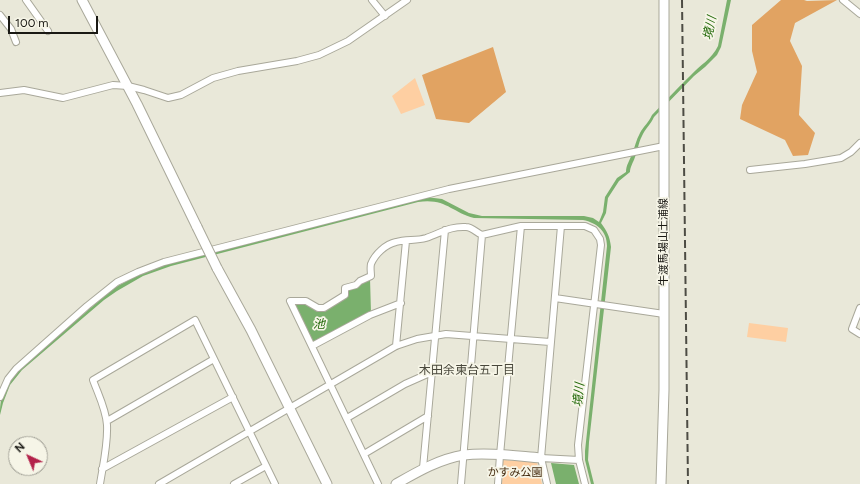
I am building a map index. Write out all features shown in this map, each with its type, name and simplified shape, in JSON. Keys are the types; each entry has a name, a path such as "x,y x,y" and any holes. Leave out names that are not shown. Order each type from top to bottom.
{"street":[{"path":"26,0 48,31"},
{"path":"82,0 128,86 197,228 251,330 327,484"},
{"path":"372,0 385,16"},
{"path":"0,93 24,90 63,98 113,85 128,86 168,98 174,97 181,95 213,78 238,71 297,61 319,55 348,41 407,0"},
{"name":"牛渡馬場山土浦線","path":"661,484 664,390 664,0"},
{"path":"843,0 860,14"},
{"path":"0,15 11,30 16,42"},
{"path":"750,170 806,164 841,158 851,152 860,143"},
{"path":"0,397 8,379 16,369 117,282 138,272 171,260 449,188 664,146"},
{"path":"378,484 290,301 306,301 318,308 324,308 345,295 346,288 356,285 360,281 371,276 371,265 374,258 382,249 394,242 414,239 418,240 437,235 445,230 458,226 467,227 482,235 521,226 585,226 594,230 600,239 601,251 578,445 579,460 585,484"},
{"path":"498,484 521,226"},
{"path":"547,484 541,458 561,226"},
{"path":"424,468 445,230"},
{"path":"461,484 482,235"},
{"path":"396,346 406,241"},
{"path":"555,298 664,314"},
{"path":"312,346 370,315 400,303"},
{"path":"860,308 852,328 860,334"},
{"path":"100,484 106,442 106,421 93,380 195,320 275,484"},
{"path":"159,484 396,346 417,339 446,334 550,342"},
{"path":"106,421 214,359"},
{"path":"347,418 405,384 432,372"},
{"path":"102,469 233,398"},
{"path":"364,454 428,416"},
{"path":"396,484 424,468 445,460 463,456 500,455 579,460"},
{"path":"234,484 266,466"}],"green space":[{"path":"415,78 425,105 401,114 392,96"},
{"path":"749,323 788,328 786,342 747,337"},
{"name":"かすみ公園","path":"503,460 537,462 542,484 502,484"}],"shaded area":[{"path":"781,0 837,0 795,23 790,41 802,66 799,115 815,133 808,155 793,156 785,140 740,119 742,105 757,72 752,51 752,25"},
{"path":"493,47 506,92 469,123 436,119 422,75"}],"water":[{"path":"727,0 731,0 721,47 717,55 654,117 641,139 630,172 619,181 608,198 606,213 601,223 608,234 611,247 589,442 588,460 594,484 591,484 585,460 585,451 607,246 607,241 603,232 593,223 583,220 474,218 448,206 428,201 418,202 171,266 143,276 104,300 22,370 10,385 0,415 1,400 5,389 20,368 114,288 142,273 171,263 426,197 442,199 469,213 482,216 584,216 593,218 599,222 603,212 605,197 617,178 626,172 627,165 641,131 652,115 694,71 709,58 718,46"},
{"name":"池","path":"370,278 371,313 312,344 291,302 305,303 318,310 325,309 347,289"},
{"path":"551,463 574,465 579,484 556,484"}],"railway":[{"path":"682,0 688,484"}],"district":[{"name":"木田余東台五丁目","path":"467,370"}],"water label":[{"name":"境川","path":"710,28"},
{"name":"境川","path":"579,395"}]}
